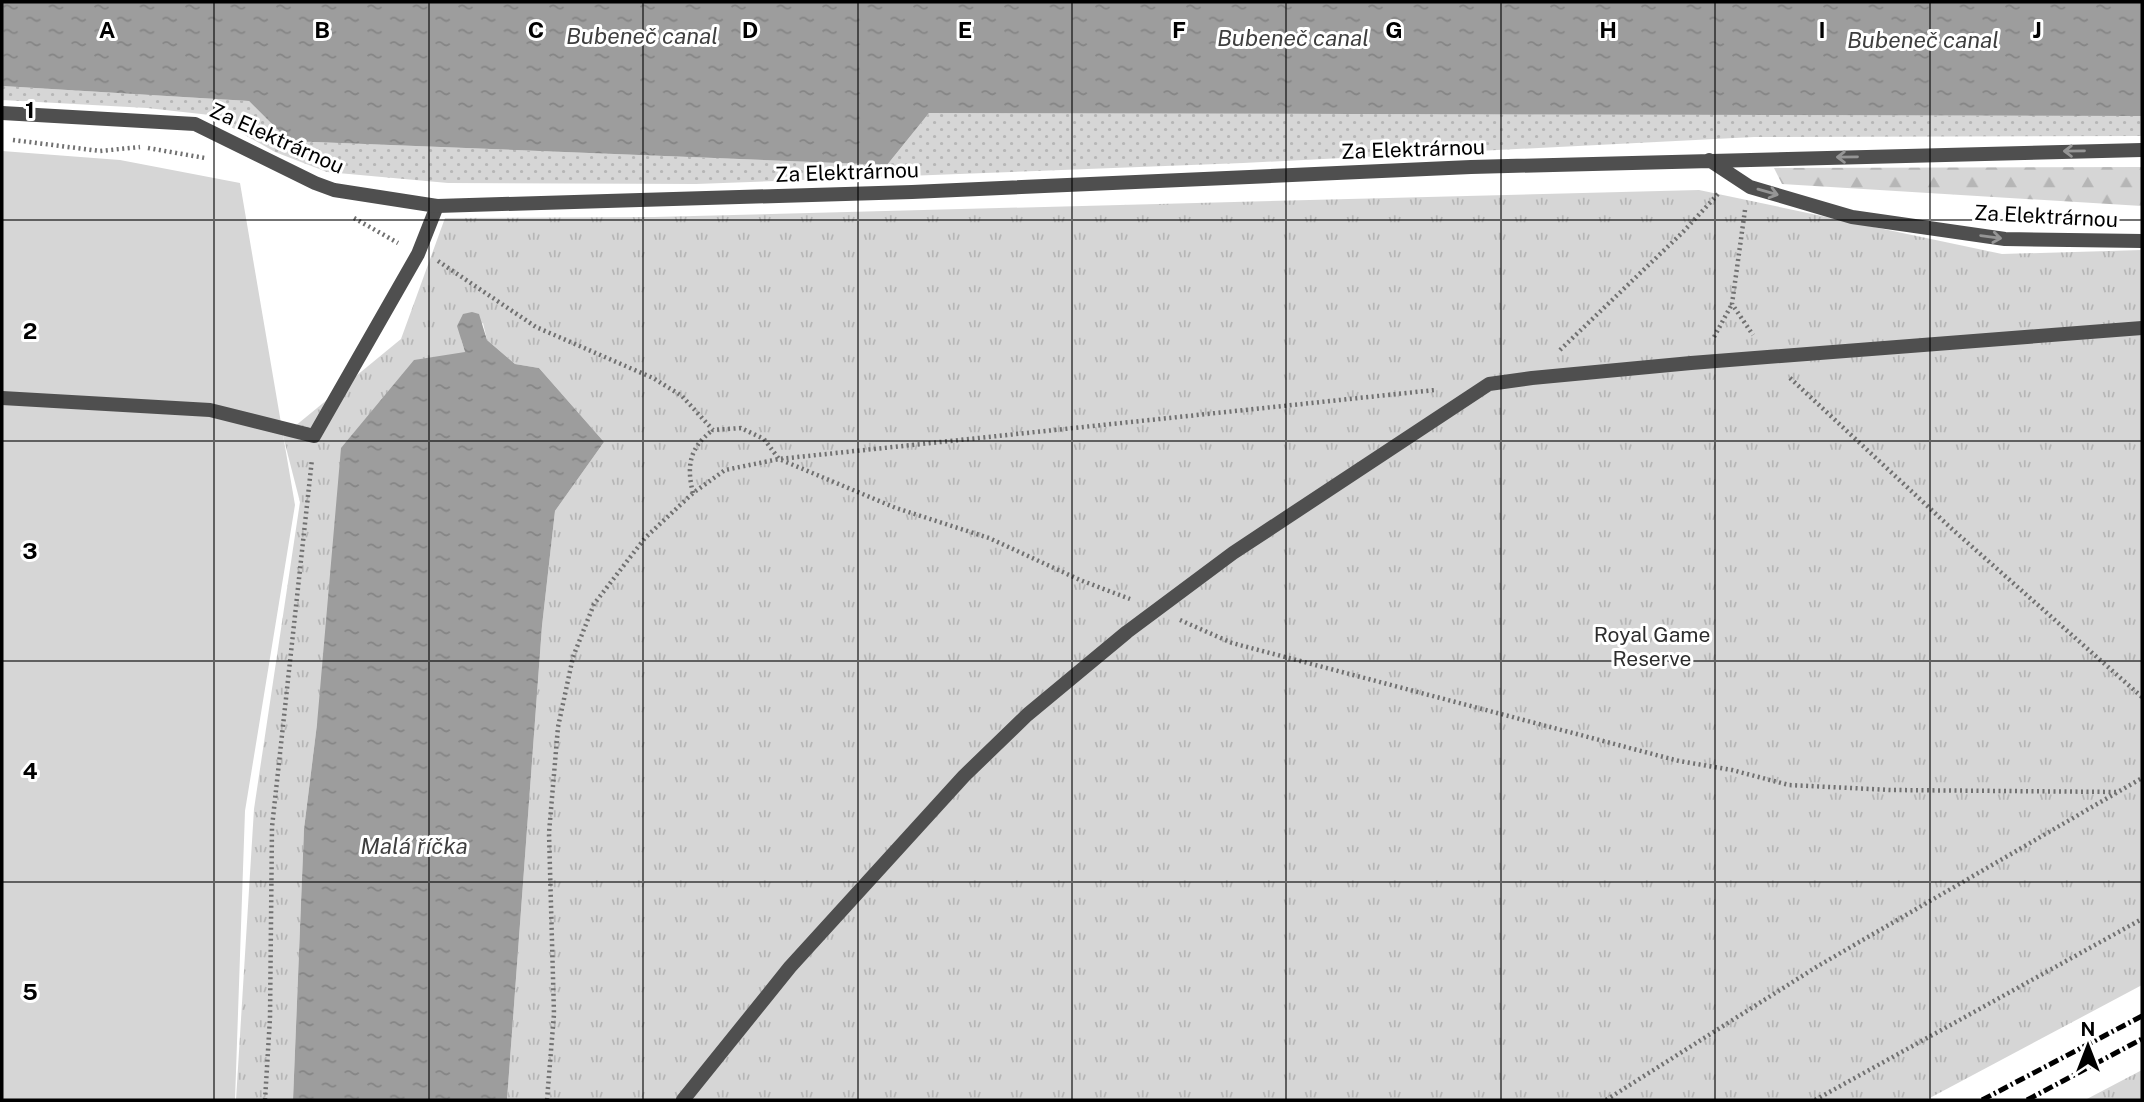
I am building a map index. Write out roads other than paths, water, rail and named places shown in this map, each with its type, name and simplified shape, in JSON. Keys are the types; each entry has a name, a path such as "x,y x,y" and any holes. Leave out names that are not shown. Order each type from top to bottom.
{"street":[{"name":"Za Elektrárnou","path":"2,113 195,124 334,190 438,206 912,192 1457,168 2142,150"},
{"name":"Za Elektrárnou","path":"1709,160 1750,187 1852,217 2005,239 2142,241"},
{"path":"2,398 210,410 314,436 418,254 438,206"},
{"path":"682,1100 790,968 964,776 1027,715 1156,610 1233,553 1489,384 1768,357 2142,328"}],"water":[{"name":"Bubeneč canal","path":"2,2 2142,2 2142,116 929,113 887,165 289,141 249,101 2,86"},
{"name":"Malá říčka","path":"463,314 479,314 487,340 515,364 539,368 604,442 555,511 542,626 507,1100 293,1100 304,829 317,724 341,448 414,360 465,352 457,326"}],"railway":[{"path":"1982,1100 2142,1016"},
{"path":"2027,1100 2142,1039"}],"park label":[{"name":"Royal Game Reserve","path":"1652,646"}]}
